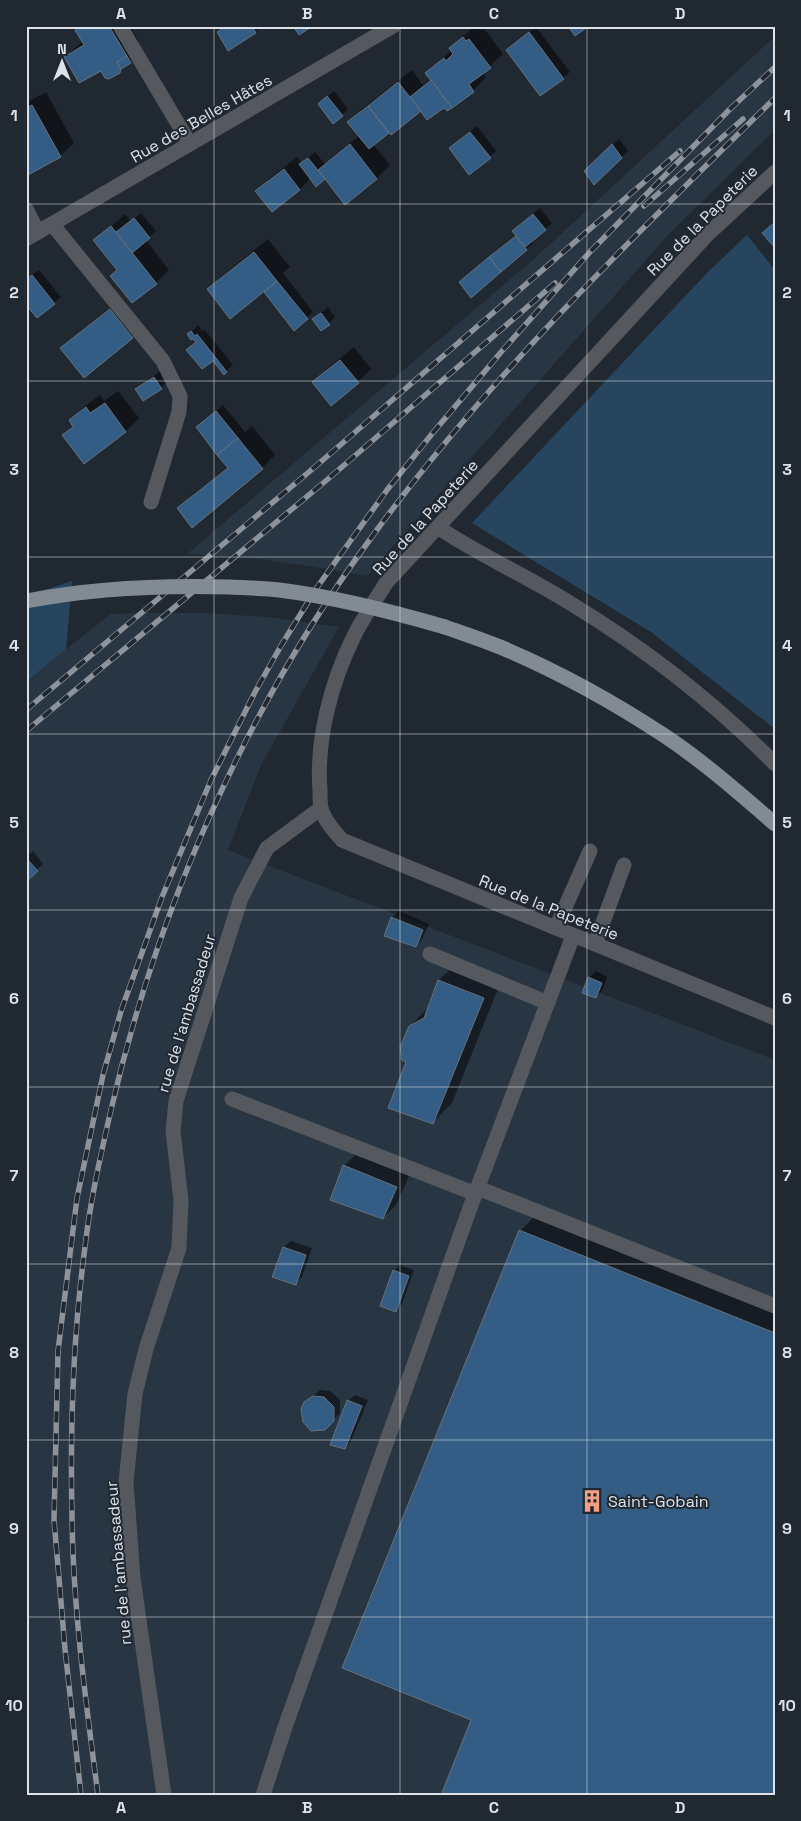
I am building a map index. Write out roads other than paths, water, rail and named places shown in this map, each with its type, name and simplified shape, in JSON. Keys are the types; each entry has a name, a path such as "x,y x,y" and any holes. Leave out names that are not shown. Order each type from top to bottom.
{"main road":[{"path":"26,601 92,591 143,588 206,586 277,589 361,604 445,627 505,649 562,676 616,705 666,736 716,774 775,824"}],"street":[{"path":"120,26 190,144"},
{"name":"Rue des Belles Hâtes","path":"32,236 394,26"},
{"name":"Rue de la Papeterie","path":"775,172 708,234 439,528 386,583 353,638 336,680 326,719 320,760 321,808 329,825 342,840 775,1018"},
{"path":"26,209 32,236"},
{"path":"52,224 163,361 180,396 179,412 151,502"},
{"path":"439,528 465,545 568,602 605,625 706,699 746,734 775,764"},
{"name":"rue de l'ambassadeur","path":"164,1795 134,1578 126,1482 135,1394 146,1349 179,1248 181,1200 173,1131 176,1101 241,898 267,848 321,808"},
{"path":"556,928 590,851"},
{"path":"595,944 624,865"},
{"path":"263,1795 285,1727 477,1191 573,936"},
{"path":"430,954 548,1003"},
{"path":"232,1099 775,1306"}],"railway":[{"path":"81,1795 65,1649 54,1520 58,1351 77,1198 103,1075 121,1011 162,897 211,780 255,692 318,586 387,490 502,351 589,253 729,110 775,67"},
{"path":"98,1795 81,1656 73,1551 72,1415 81,1280 90,1213 110,1114 130,1037 153,961 180,886 211,813 246,741 284,671 326,603 371,538 416,479 513,365 668,203 775,98"},
{"path":"644,206 743,119"},
{"path":"26,710 316,466 680,151"},
{"path":"26,731 328,479 555,283"}],"place":[{"name":"Saint-Gobain","path":"592,1501"}]}
